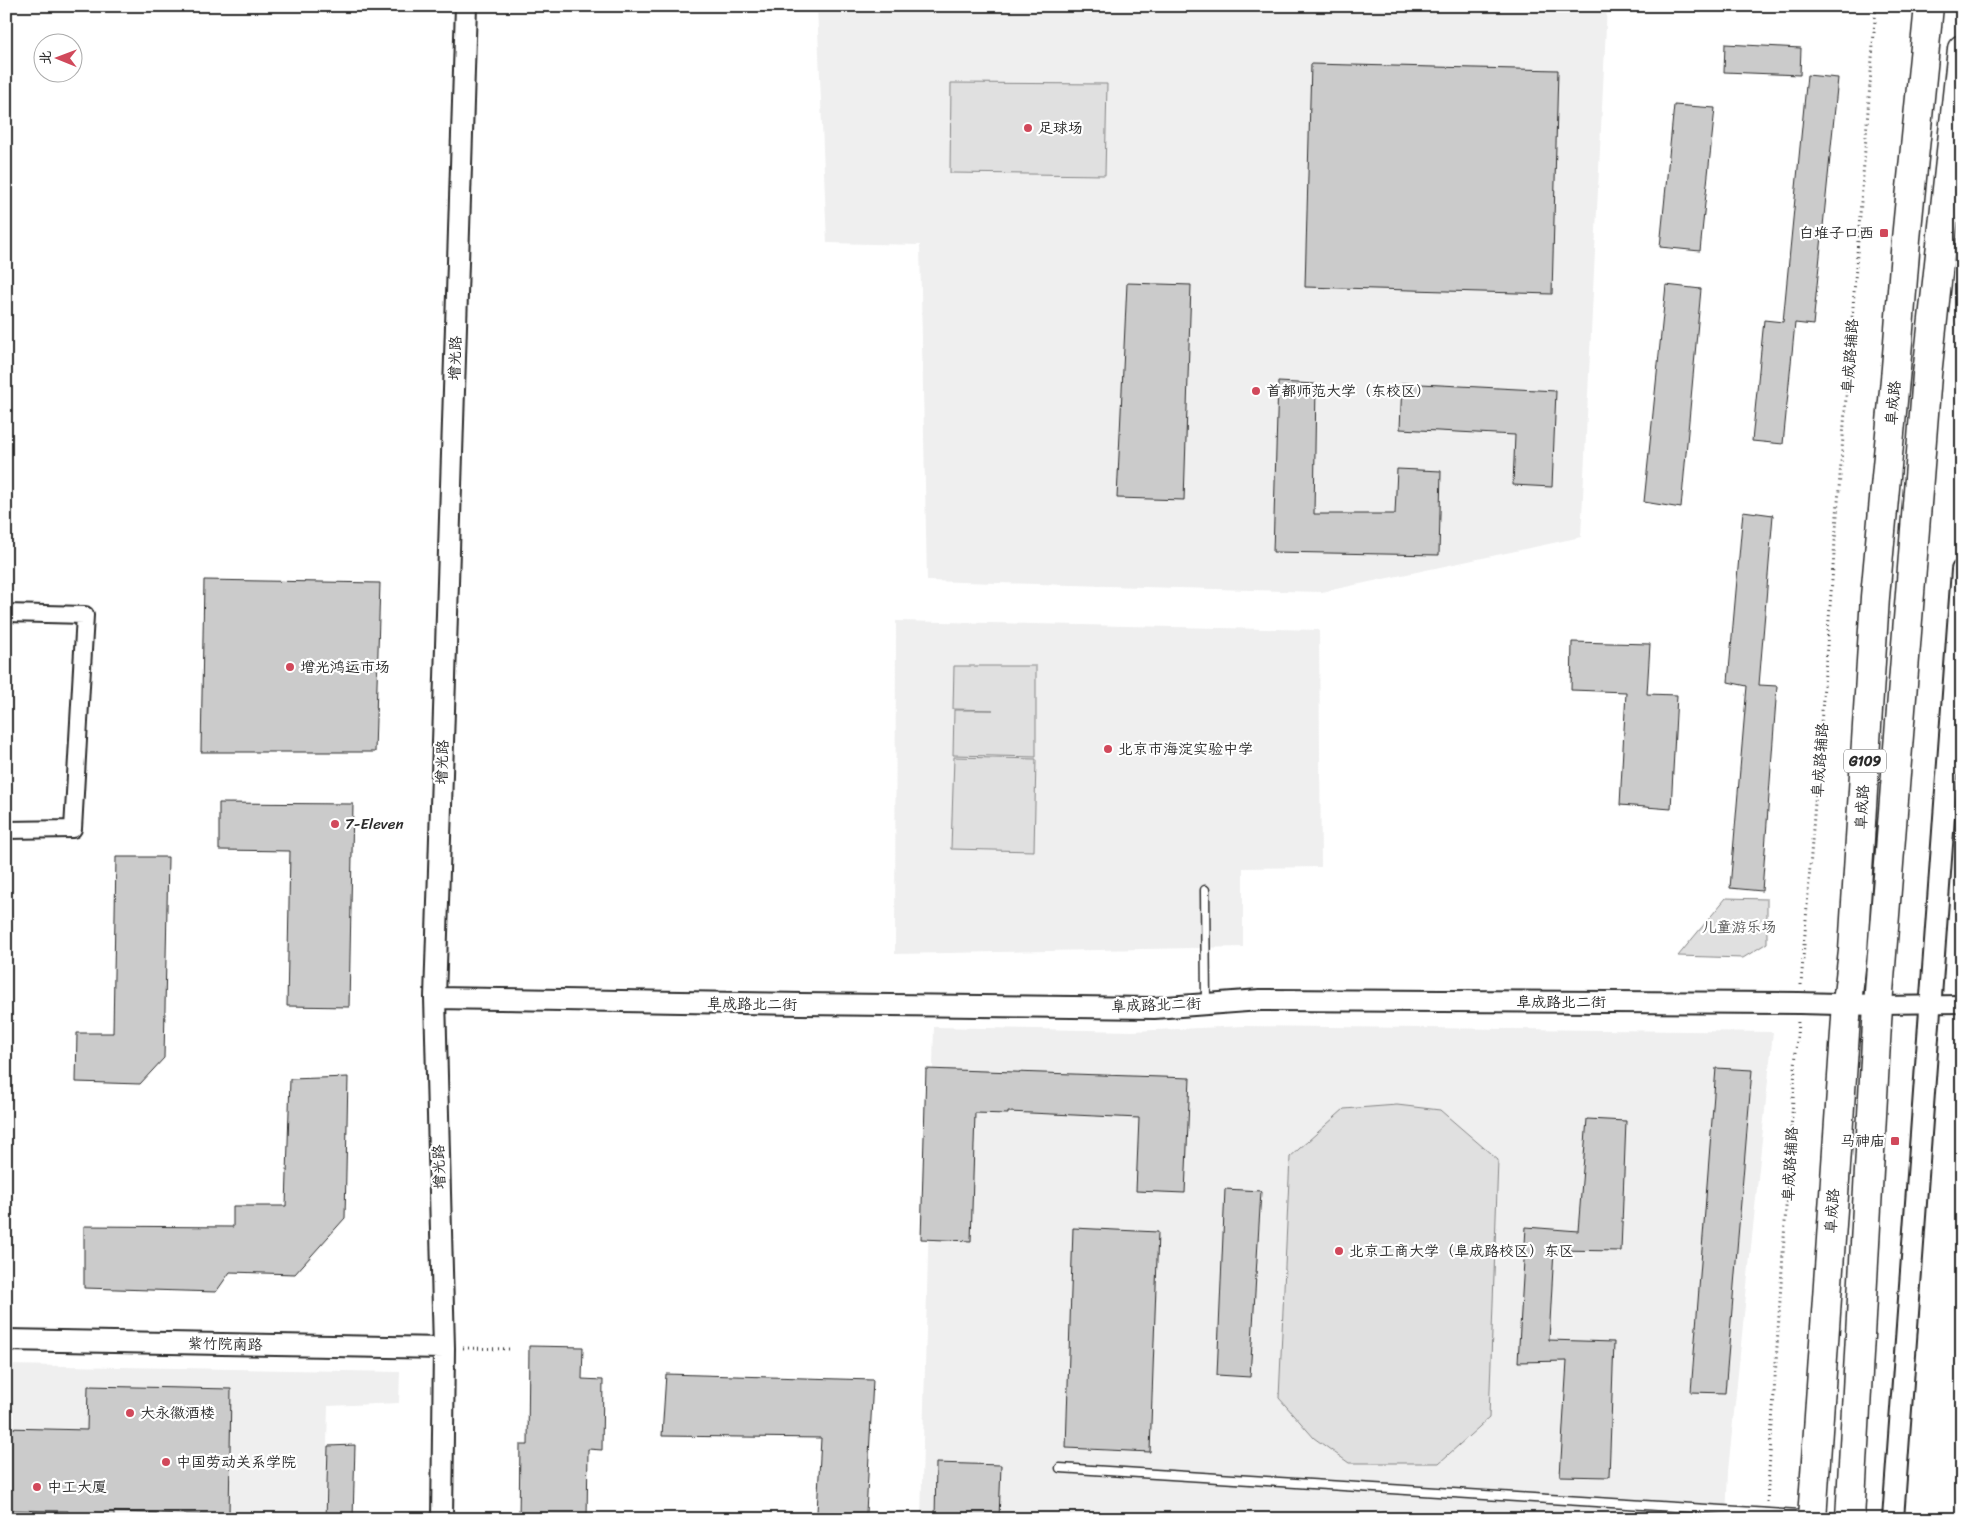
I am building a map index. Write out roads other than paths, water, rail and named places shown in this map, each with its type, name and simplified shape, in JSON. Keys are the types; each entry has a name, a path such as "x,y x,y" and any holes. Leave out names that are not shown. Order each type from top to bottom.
{"highway":[{"name":"阜成路","path":"1812,1517 1847,1003 1853,952 1875,597 1906,239 1929,6"},
{"name":"阜成路","path":"1850,1518 1878,1005 1927,375 1962,49"}],"street":[{"name":"增光路","path":"442,1519 444,1348 435,998 466,6"},
{"path":"1893,1519 1962,570"},
{"path":"6,613 85,615 73,830 6,830"},
{"name":"阜成路北二街","path":"435,998 1154,1008 1260,1000 1847,1003 1878,1005"},
{"path":"1878,1005 1962,1004"},
{"name":"紫竹院南路","path":"6,1340 444,1348"}],"lane":[{"path":"1205,890 1206,1004"},
{"path":"1060,1468 1850,1518"}],"place":[{"name":"足球场","path":"1028,128"},
{"name":"白堆子口西","path":"1884,233"},
{"name":"首都师范大学（东校区）","path":"1256,391"},
{"name":"增光鸿运市场","path":"290,667"},
{"name":"北京市海淀实验中学","path":"1108,749"},
{"name":"7-Eleven","path":"335,824"},
{"name":"马神庙","path":"1895,1141"},
{"name":"北京工商大学（阜成路校区）东区","path":"1339,1251"},
{"name":"大永徽酒楼","path":"130,1413"},
{"name":"中国劳动关系学院","path":"166,1462"},
{"name":"中工大厦","path":"37,1487"}],"park label":[{"name":"儿童游乐场","path":"1739,927"}]}
